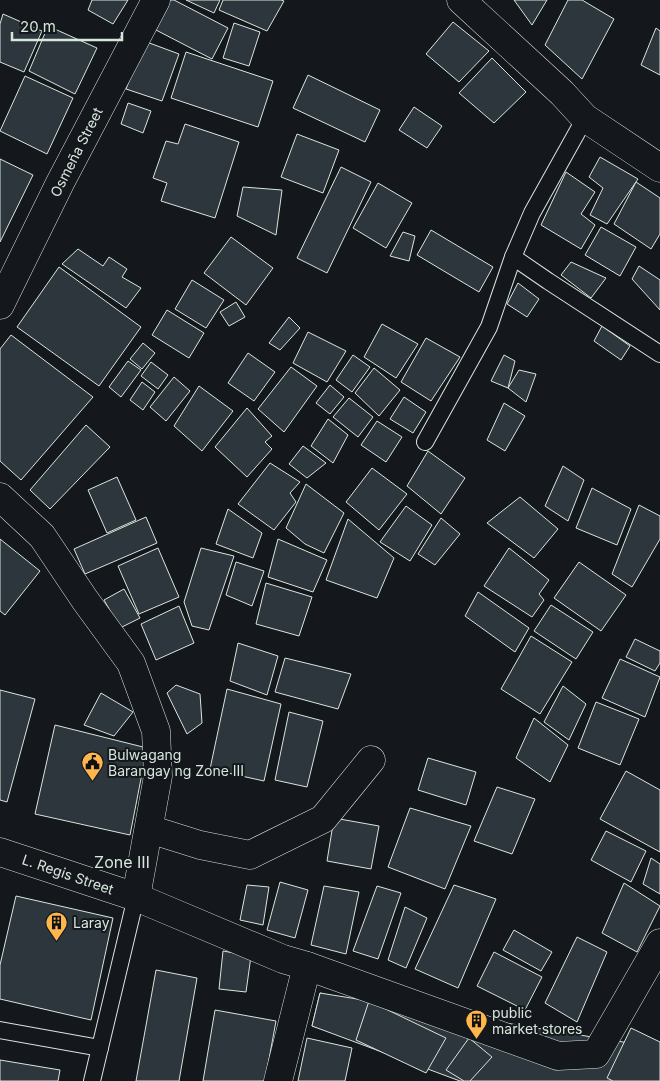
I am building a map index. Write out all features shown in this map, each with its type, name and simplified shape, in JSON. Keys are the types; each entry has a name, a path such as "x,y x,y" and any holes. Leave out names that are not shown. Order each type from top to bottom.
{"street":[{"name":"Osmeña Street","path":"0,305 60,182 156,0"},
{"path":"461,0 562,94 585,118 660,168"},
{"path":"0,497 42,536 85,600 131,663 156,732 158,776 136,897"},
{"path":"148,828 200,845 250,855 323,819 372,760"},
{"name":"L. Regis Street","path":"0,852 136,897 283,959 558,1056 596,1054 660,943"},
{"path":"278,1081 307,966"}],"lane":[{"path":"425,442 489,327 513,257 532,213 585,118"},
{"path":"513,257 548,282 660,354"},
{"path":"92,1081 136,897"},
{"path":"0,1030 100,1048"}],"building":[{"path":"92,0 128,0 113,24 88,10"},
{"path":"170,0 174,0 228,28 212,59 156,30"},
{"path":"186,0 220,0 214,13"},
{"path":"223,0 284,1 267,31 219,10"},
{"path":"514,0 547,0 532,25"},
{"path":"568,0 582,0 614,19 582,79 545,45"},
{"path":"3,14 42,31 24,72 0,62 0,24"},
{"path":"453,22 489,51 459,82 426,54"},
{"path":"234,23 260,32 249,66 223,58"},
{"path":"48,26 97,48 75,94 29,71"},
{"path":"656,28 660,31 660,75 641,65"},
{"path":"144,41 179,54 162,101 126,89"},
{"path":"186,52 273,81 258,127 171,98"},
{"path":"492,58 526,92 494,123 459,93"},
{"path":"308,75 380,110 365,142 293,108"},
{"path":"25,76 73,98 47,154 0,131"},
{"path":"128,103 151,111 143,133 121,124"},
{"path":"414,107 442,126 427,148 399,130"},
{"path":"185,124 239,142 215,218 161,201 167,183 153,178 166,141 178,144"},
{"path":"297,134 339,150 323,193 281,177"},
{"path":"600,157 638,179 607,224 590,215 603,188 589,177"},
{"path":"0,159 33,175 0,242"},
{"path":"341,167 371,182 327,273 297,258"},
{"path":"566,172 595,192 581,214 595,225 581,249 541,225"},
{"path":"636,182 660,198 660,234 651,249 614,224"},
{"path":"378,183 412,203 386,248 353,228"},
{"path":"243,187 282,190 276,235 237,216"},
{"path":"601,227 636,247 620,276 585,255"},
{"path":"431,230 493,267 479,292 417,255"},
{"path":"403,232 415,236 409,261 390,256"},
{"path":"231,237 273,268 246,305 204,273"},
{"path":"78,249 103,266 109,257 127,269 122,277 141,288 126,308 62,264"},
{"path":"571,262 606,278 591,298 561,275"},
{"path":"639,266 660,280 660,310 632,279"},
{"path":"59,267 141,327 99,386 17,327"},
{"path":"192,280 224,300 206,328 175,309"},
{"path":"518,283 539,299 527,317 507,304"},
{"path":"236,302 245,317 229,326 220,312"},
{"path":"167,310 204,333 189,358 152,335"},
{"path":"289,317 300,328 280,350 269,343"},
{"path":"382,324 418,344 396,378 364,357"},
{"path":"602,326 630,346 621,360 594,341"},
{"path":"308,332 346,351 327,382 293,363"},
{"path":"11,335 93,397 21,480 0,461 0,349"},
{"path":"426,338 460,357 431,401 401,382"},
{"path":"143,343 155,353 142,369 130,359"},
{"path":"248,353 275,372 254,401 228,383"},
{"path":"353,355 370,367 352,392 336,380"},
{"path":"504,355 515,361 508,388 491,381"},
{"path":"128,361 141,370 121,397 109,387"},
{"path":"151,362 168,375 158,389 141,376"},
{"path":"291,367 317,386 284,432 258,409"},
{"path":"374,368 400,390 379,416 355,393"},
{"path":"519,370 536,374 526,402 508,388"},
{"path":"174,377 190,391 166,421 150,407"},
{"path":"142,382 155,392 143,410 130,400"},
{"path":"330,385 344,397 330,414 316,403"},
{"path":"199,386 233,411 202,451 174,426"},
{"path":"404,397 426,412 413,433 390,419"},
{"path":"349,398 373,417 358,437 333,417"},
{"path":"504,403 525,416 505,451 487,440"},
{"path":"247,408 272,436 265,442 272,449 247,477 215,447"},
{"path":"328,419 348,435 333,463 311,446"},
{"path":"377,421 402,437 386,462 361,445"},
{"path":"86,425 110,447 50,509 30,490"},
{"path":"303,446 326,463 307,478 289,464"},
{"path":"428,451 465,478 441,514 407,486"},
{"path":"270,463 300,482 290,493 296,502 274,530 238,504"},
{"path":"563,466 584,480 568,521 545,506"},
{"path":"372,468 407,494 379,530 346,502"},
{"path":"117,477 136,520 107,533 88,490"},
{"path":"306,484 344,513 324,553 305,544 286,528"},
{"path":"592,488 631,509 617,545 576,528"},
{"path":"520,497 558,529 534,558 487,523"},
{"path":"639,505 660,516 660,539 632,587 612,574"},
{"path":"406,506 432,525 410,561 380,542"},
{"path":"228,509 262,533 253,558 216,544"},
{"path":"146,517 157,543 85,574 74,549"},
{"path":"441,518 460,534 435,565 418,554"},
{"path":"348,519 394,558 377,598 326,580"},
{"path":"0,539 40,571 5,615 0,611"},
{"path":"278,539 327,560 313,592 268,577"},
{"path":"158,548 179,597 139,614 118,566"},
{"path":"201,548 234,556 209,630 192,626 184,602"},
{"path":"509,548 549,580 539,594 544,600 532,617 484,586"},
{"path":"236,562 264,571 252,606 226,595"},
{"path":"579,562 626,595 601,631 554,598"},
{"path":"266,583 312,597 299,636 256,624"},
{"path":"124,589 140,618 120,628 104,600"},
{"path":"478,592 529,628 515,652 465,616"},
{"path":"551,605 593,632 576,659 534,631"},
{"path":"179,606 194,643 156,660 141,624"},
{"path":"531,636 572,662 540,714 501,689"},
{"path":"635,639 660,651 660,663 655,671 626,657"},
{"path":"238,643 278,656 267,695 230,681"},
{"path":"285,658 351,674 338,709 275,692"},
{"path":"620,659 660,677 645,717 602,698"},
{"path":"176,685 200,694 202,723 187,734 167,693"},
{"path":"563,686 586,704 569,740 544,722"},
{"path":"227,689 281,704 264,781 210,769"},
{"path":"0,690 35,699 7,802 0,800"},
{"path":"101,693 133,712 114,736 84,725"},
{"path":"596,702 639,719 620,765 578,748"},
{"path":"289,712 323,721 307,787 275,780"},
{"path":"534,718 568,745 550,782 516,758"},
{"name":"Bulwagang Barangay ng Zone Ⅲ","path":"55,725 147,748 130,835 35,814"},
{"path":"428,758 476,772 466,805 418,790"},
{"path":"626,771 660,790 660,852 600,819"},
{"path":"497,787 535,799 512,854 474,841"},
{"path":"410,808 471,826 445,889 388,867"},
{"path":"334,818 379,826 371,869 327,861"},
{"path":"606,831 646,851 631,882 591,860"},
{"path":"651,858 660,864 660,894 643,884"},
{"path":"280,882 308,890 295,938 267,930"},
{"path":"624,883 660,906 637,952 602,933"},
{"path":"247,885 269,887 263,925 240,920"},
{"path":"454,885 496,899 458,988 415,969"},
{"path":"324,886 359,892 346,954 311,945"},
{"path":"377,886 401,893 378,959 353,951"},
{"name":"Laray","path":"16,896 113,918 91,1020 0,999 0,965"},
{"path":"405,907 427,918 406,968 388,960"},
{"path":"514,930 552,952 541,971 503,950"},
{"path":"577,937 607,952 577,1022 545,1003"},
{"path":"223,951 251,956 246,992 219,989"},
{"path":"494,952 542,977 525,1010 477,986"},
{"path":"156,970 197,978 179,1081 136,1081"},
{"path":"320,993 357,1003 353,1015 352,1037 312,1026"},
{"name":"public market stores","path":"320,993 660,1048 660,1081 460,1081 312,1026"},
{"path":"369,1001 446,1038 426,1073 356,1040"},
{"path":"215,1010 276,1021 265,1081 203,1081"},
{"path":"631,1028 660,1042 660,1081 613,1081 607,1078"},
{"path":"307,1038 352,1048 345,1081 298,1081"},
{"path":"469,1038 492,1057 470,1081 464,1081 446,1070"},
{"path":"0,1060 60,1070 58,1081 0,1081"}],"place":[{"name":"Bulwagang Barangay ng Zone Ⅲ","path":"92,781"},
{"name":"Laray","path":"57,941"},
{"name":"public market stores","path":"476,1039"}],"district":[{"name":"Zone Ⅲ","path":"122,862"}]}
